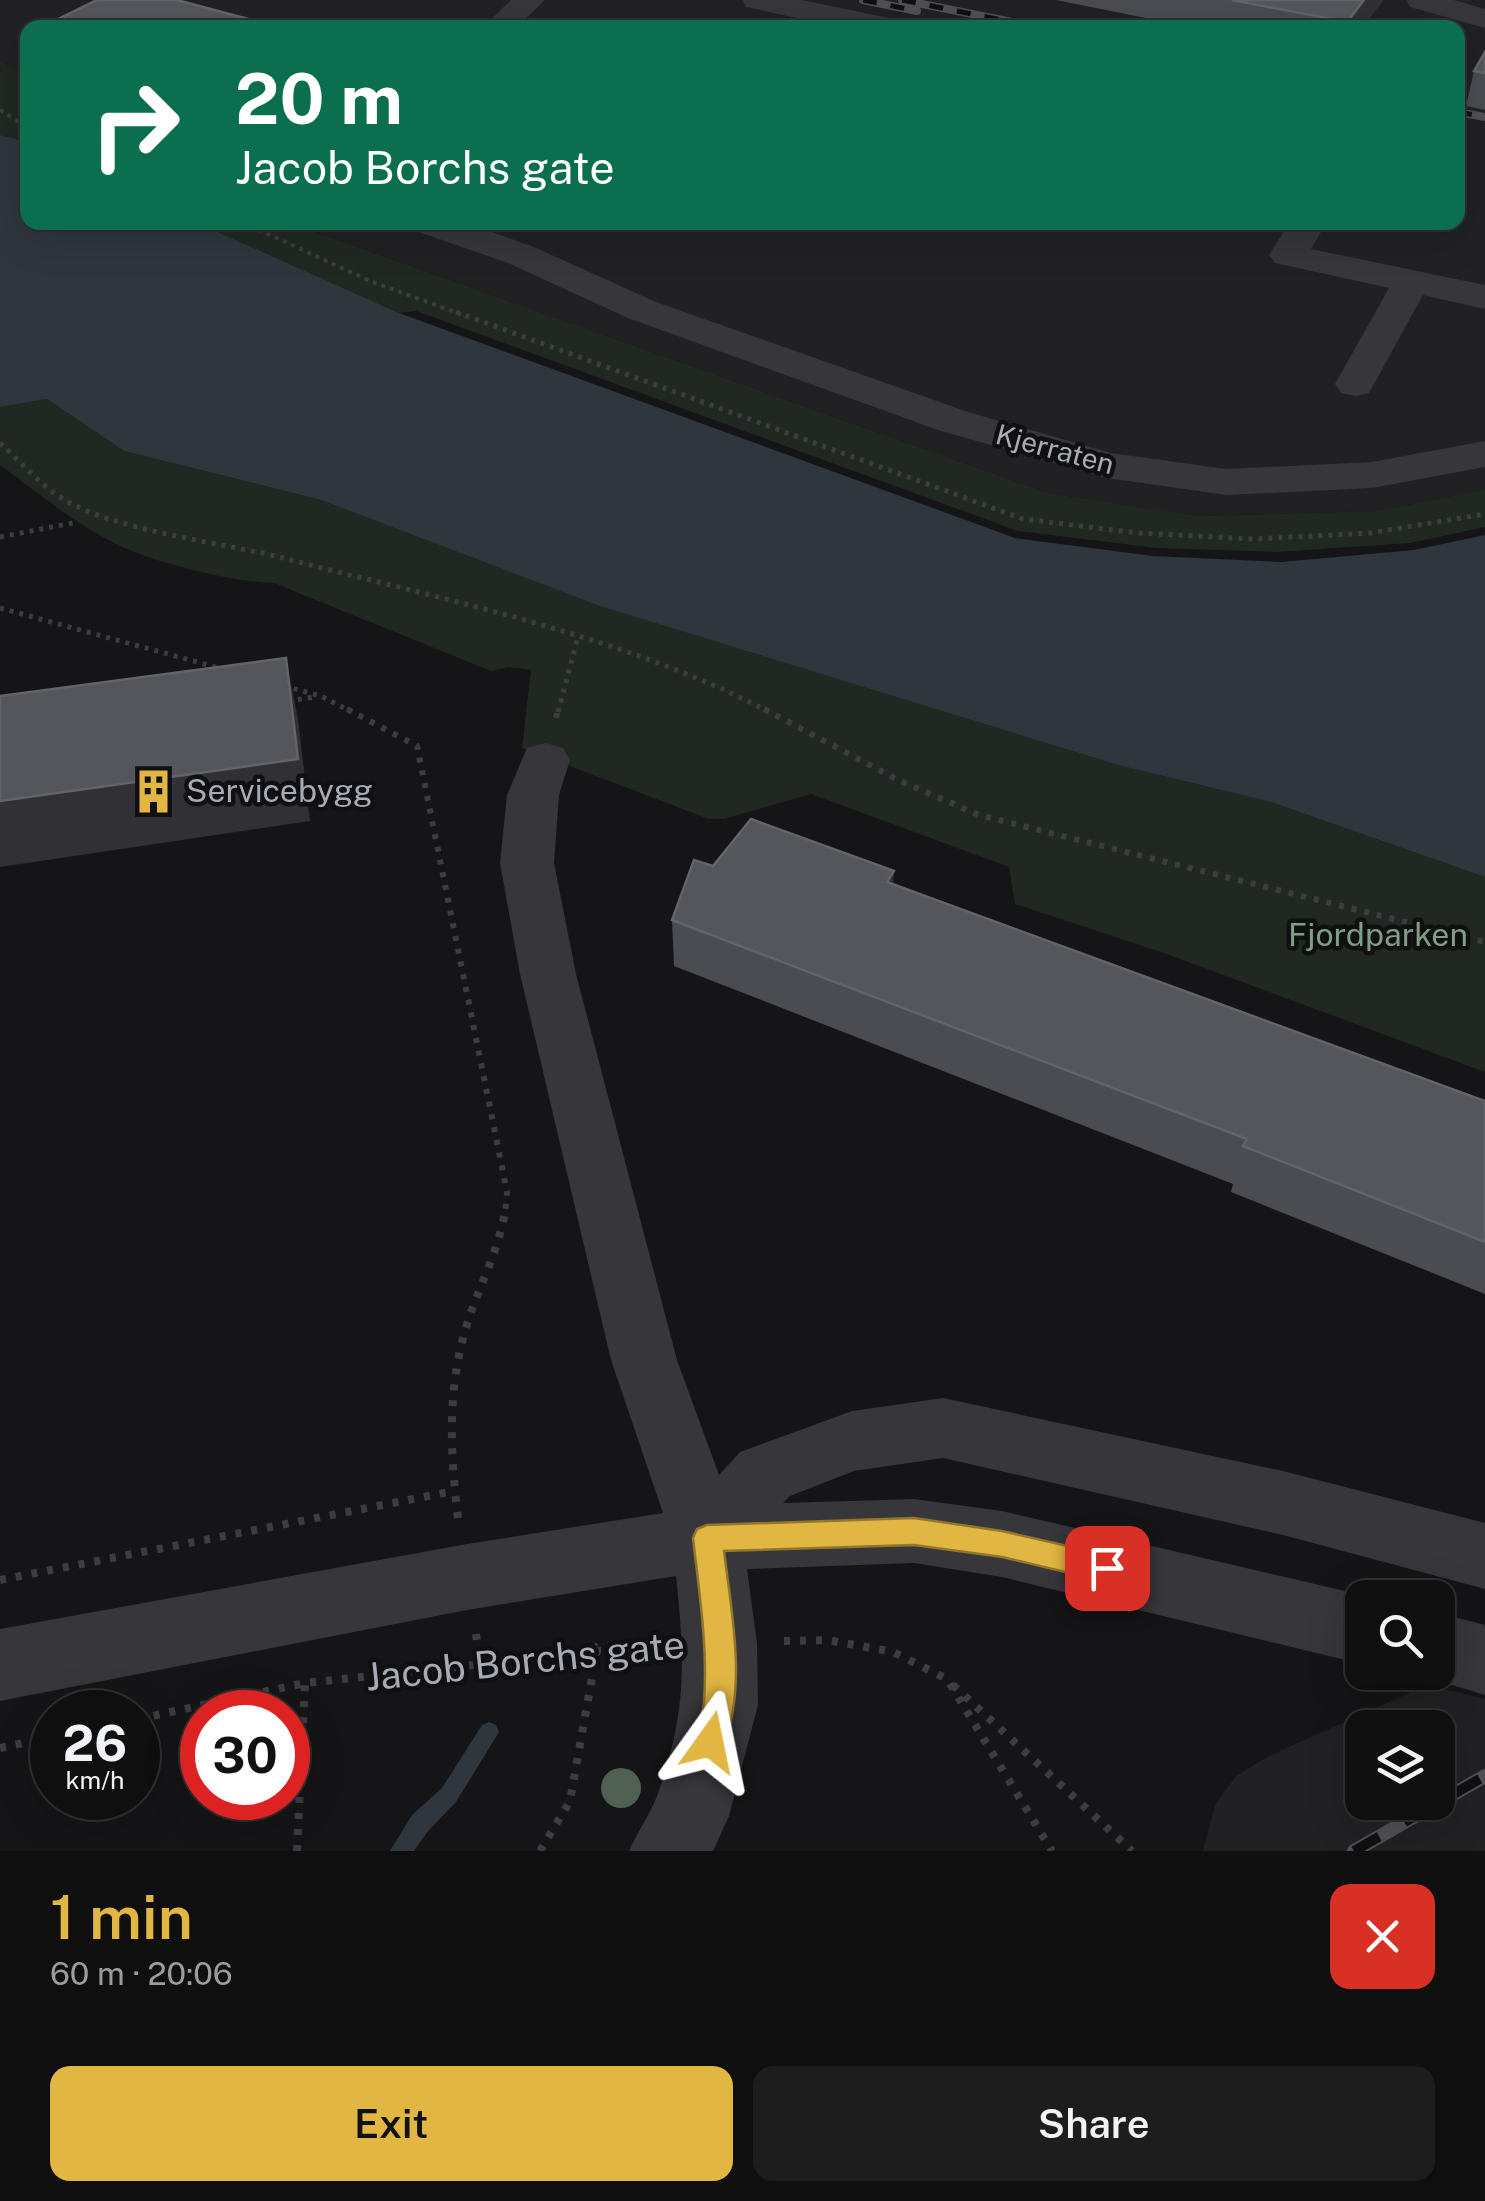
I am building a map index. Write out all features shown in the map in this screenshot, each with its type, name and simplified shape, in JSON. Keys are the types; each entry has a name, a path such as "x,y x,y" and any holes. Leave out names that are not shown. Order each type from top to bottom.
{"street":[{"path":"506,20 530,0"},
{"path":"757,0 853,20"},
{"path":"1422,0 1456,19"},
{"path":"449,230 520,255 642,310"},
{"path":"502,230 579,262"},
{"path":"541,230 642,310"},
{"path":"1304,230 1288,255 1485,296"},
{"path":"1355,384 1412,281"},
{"name":"Kjerraten","path":"642,310 952,421 1107,465 1226,482 1372,475 1485,454"},
{"path":"545,760 533,794 527,863 549,979 644,1360 707,1538 720,1643 720,1704 690,1816 669,1851"},
{"path":"707,1538 765,1474 852,1441 943,1428 1283,1503 1485,1556"},
{"path":"0,1666 467,1577 707,1538 914,1531 1002,1544 1345,1626"},
{"path":"1455,1652 1485,1660"}],"path":[{"path":"0,443 61,498 100,516 279,558 578,637 667,665 737,696 898,780 979,815 1485,942"},
{"path":"0,537 78,522"},
{"path":"0,608 226,670"},
{"path":"545,760 578,637"},
{"path":"283,686 321,696 417,746 507,1192 501,1241 468,1321 454,1368 448,1424 480,1662"},
{"path":"283,702 321,696"},
{"path":"0,1580 454,1491"},
{"name":"Jacob Borchs gate","path":"160,1714 305,1684 596,1652 597,1648 828,1640 892,1652 947,1679 1132,1851"},
{"path":"540,1851 570,1801 597,1648"},
{"path":"947,1679 1052,1851"},
{"path":"296,1851 305,1684"},
{"path":"0,1748 30,1741"}],"shaded area":[{"path":"0,0 1485,0 1485,489 1380,511 1200,516 1048,493 310,230 1465,230 1465,20 20,20 20,72 0,61"},
{"path":"0,135 20,141 20,230 214,230 399,313 1015,538 1153,556 1281,562 1414,550 1485,535 1485,877 1271,802 1118,765 600,606 321,500 124,451 47,399 0,407"},
{"path":"1416,1690 1448,1690 1485,1699 1485,1851 1203,1851 1215,1805 1236,1776 1269,1756 1345,1722 1345,1820 1455,1820 1455,1710 1371,1710"}],"green space":[{"path":"0,61 20,72 20,141 0,135"},
{"path":"214,230 310,230 1048,493 1200,516 1380,511 1485,489 1485,527 1410,543 1276,552 1157,548 1018,531 416,311 399,313"},
{"name":"Fjordparken","path":"47,399 124,451 321,500 601,606 1118,765 1271,802 1485,877 1485,1072 1164,953 1015,904 1009,867 811,794 724,819 709,819 522,748 531,670 509,667 491,671 274,583 216,575 151,558 101,536 42,497 0,465 0,407"}],"building":[{"path":"97,0 177,0 252,20 56,20"},
{"path":"1232,0 1364,0 1349,20"},
{"path":"1485,52 1485,73 1474,71"},
{"path":"286,658 298,759 0,801 0,696"},
{"path":"751,819 894,871 887,882 1485,1101 1485,1242 1243,1146 1247,1139 672,920 694,860 713,866"}],"waterway":[{"path":"401,1851 420,1823 449,1795 489,1732"}],"railway":[{"path":"863,0 917,11"},
{"path":"902,0 1002,20"},
{"path":"1465,113 1485,117"},
{"path":"1354,1851 1485,1776"}],"place":[{"name":"Servicebygg","path":"153,791"}],"route":[{"path":"710,1742 720,1704 720,1643 707,1538 914,1531 1002,1544 1107,1568"}]}
